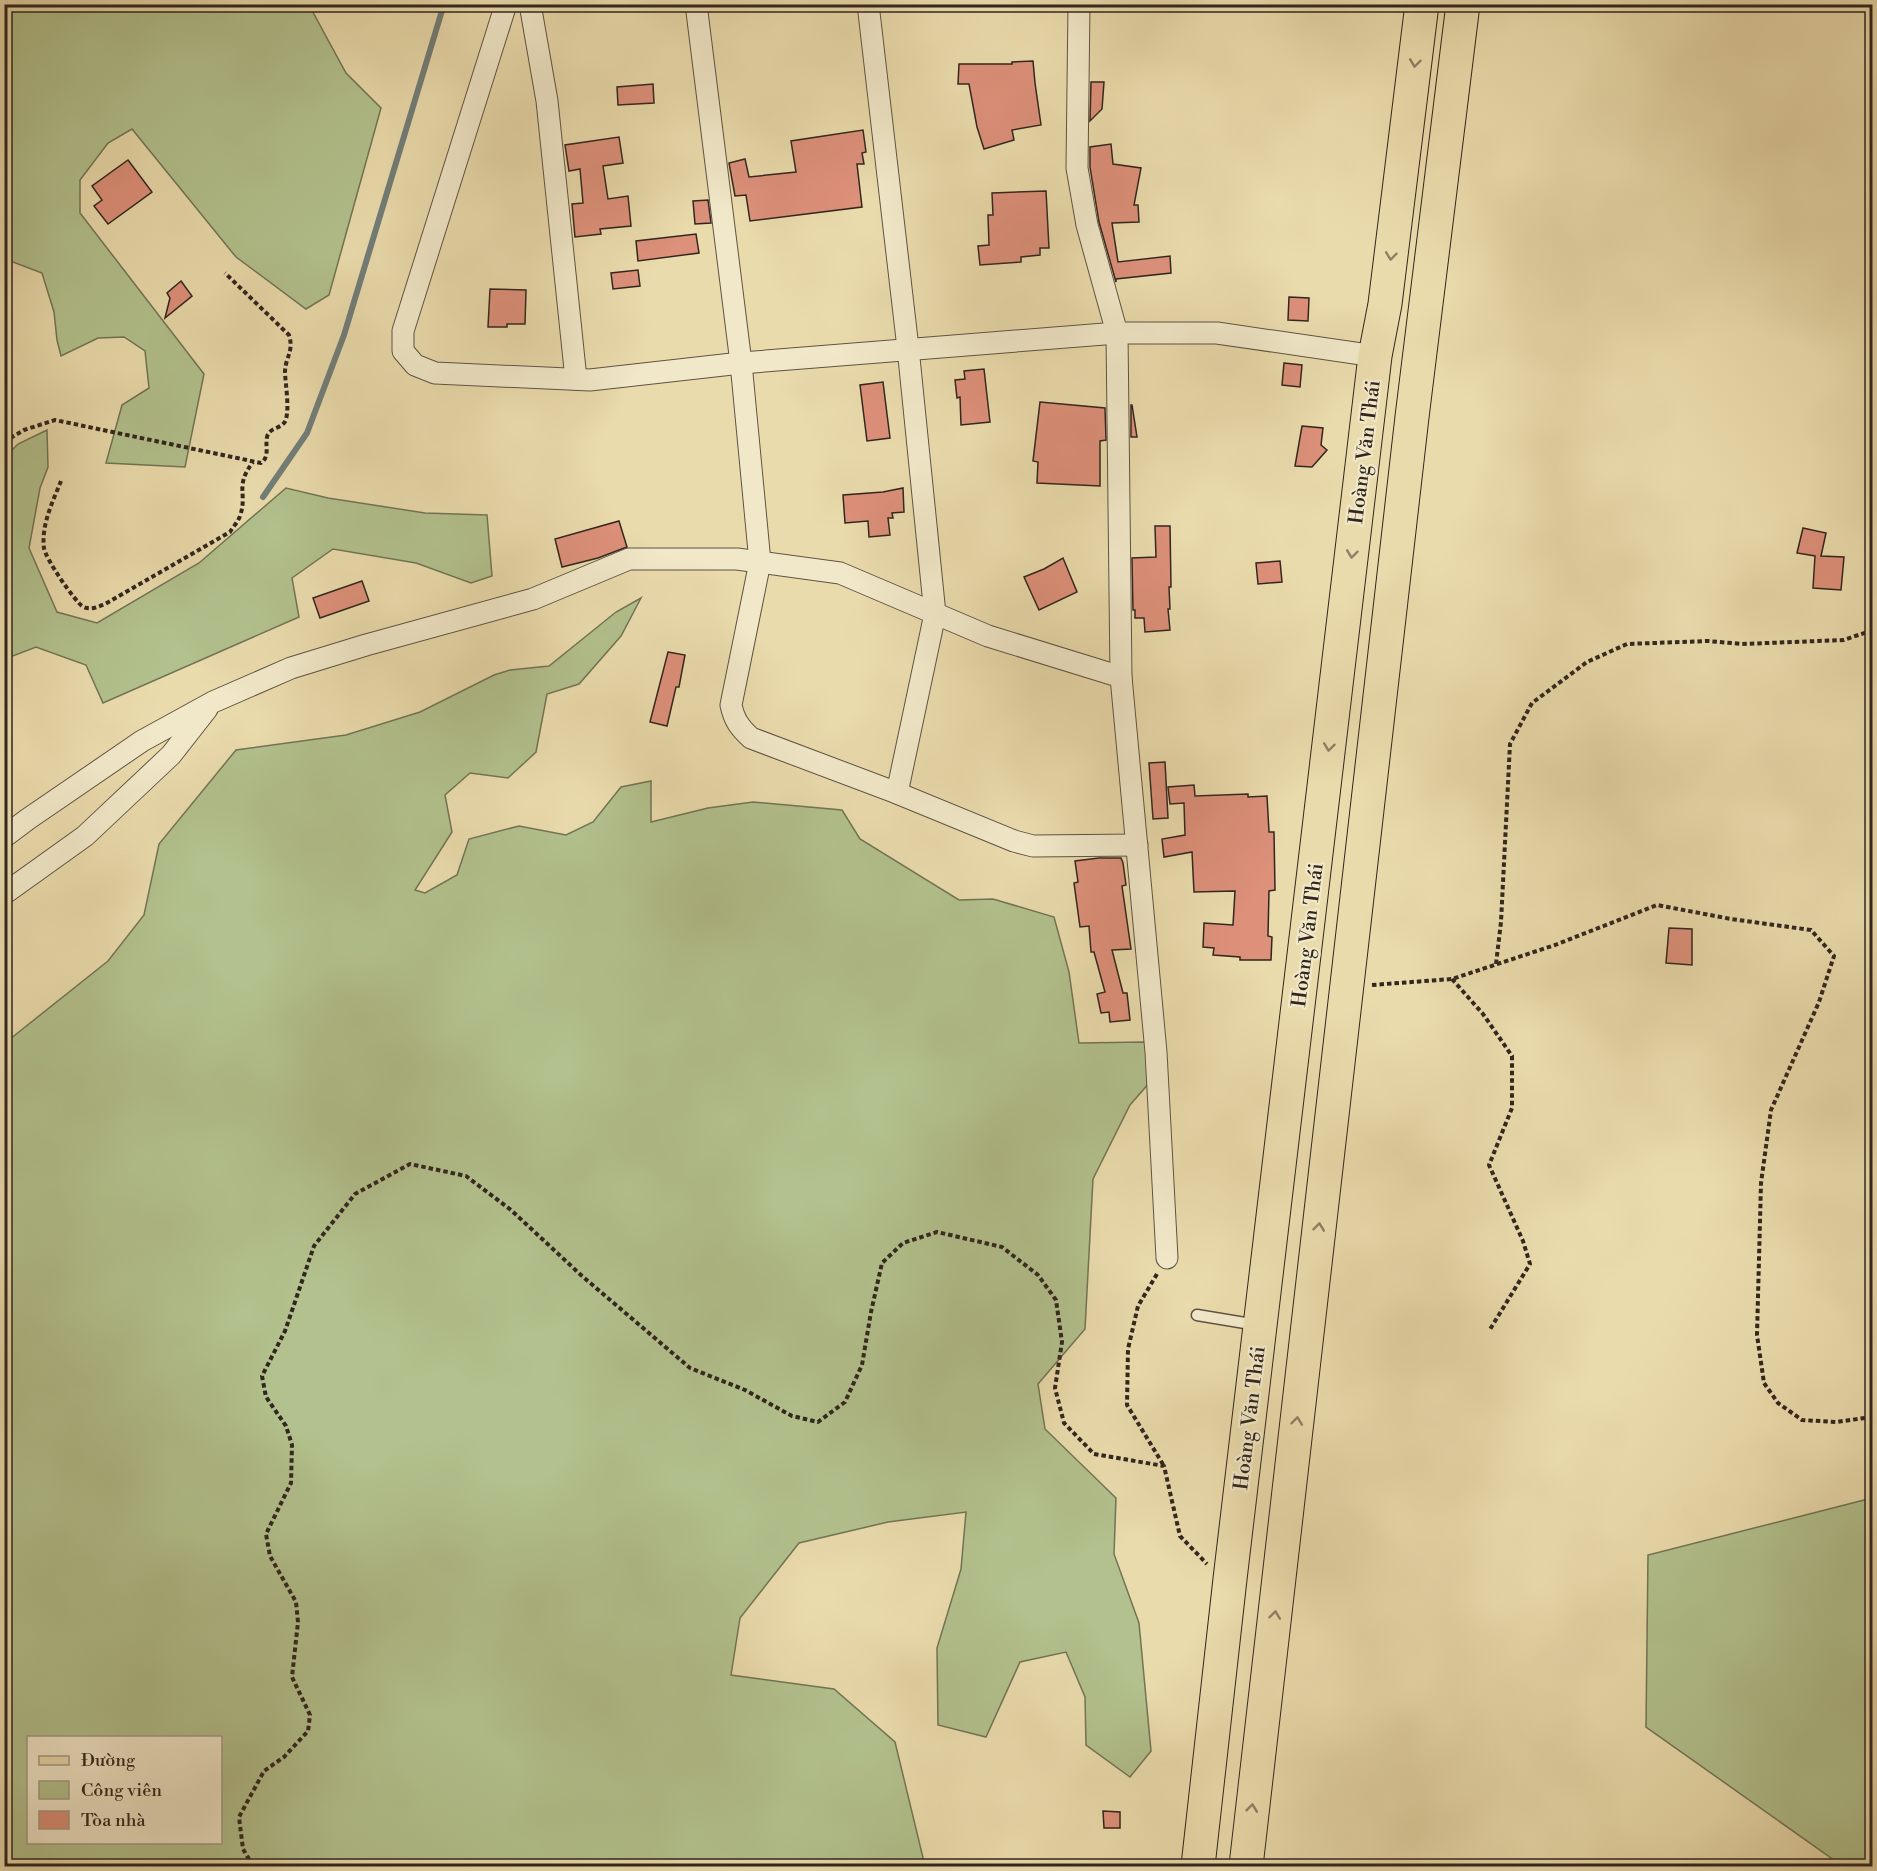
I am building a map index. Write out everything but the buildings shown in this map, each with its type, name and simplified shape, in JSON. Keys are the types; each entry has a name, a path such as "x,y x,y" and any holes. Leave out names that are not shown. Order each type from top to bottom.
{"main road":[{"name":"Hoàng Văn Thái","path":"1198,1866 1375,356 1385,304 1422,4"},
{"path":"1246,1866 1418,360 1463,4"},
{"path":"1375,356 1418,360"}],"street":[{"path":"506,4 403,331 403,351 415,365 435,373 590,380 741,363 909,348 1117,333 1217,333 1375,356"},
{"path":"530,4 547,101 576,379"},
{"path":"696,4 741,363 760,562 731,705 734,719 752,738 1014,842 1033,846 1137,845"},
{"path":"868,4 909,348 936,614 897,794"},
{"path":"1079,4 1077,168 1087,225 1117,333 1121,677 1156,1052 1167,1258"},
{"path":"4,837 142,741 213,702 291,668 366,645 533,600 629,559 736,559 840,573 988,636 1121,677"},
{"path":"4,894 86,836 171,755 213,702"}],"lane":[{"path":"1197,1315 1260,1325"}],"path":[{"path":"4,442 24,430 56,420 261,463 266,459 267,436 284,423 288,415 285,368 292,345 289,335 225,273"},
{"path":"61,481 48,512 44,550 50,564 82,606 92,609 178,564 230,532 240,518 243,475 253,462"},
{"path":"1496,964 1501,922 1509,744 1532,703 1587,662 1627,644 1708,641 1742,644 1844,640 1867,632 1872,627"},
{"path":"1347,987 1452,979 1555,945 1657,905 1731,919 1811,930 1834,957 1819,1002 1771,1110 1761,1183 1757,1335 1764,1383 1778,1403 1802,1420 1836,1422 1872,1417"},
{"path":"1452,979 1483,1014 1512,1056 1512,1108 1488,1165 1523,1241 1530,1264 1489,1331"},
{"path":"252,1866 243,1849 239,1817 264,1771 284,1757 308,1731 310,1715 292,1677 298,1622 296,1602 270,1556 266,1534 291,1483 292,1445 286,1426 266,1397 262,1376 285,1331 314,1246 355,1194 410,1164 466,1176 511,1210 582,1276 690,1368 745,1390 792,1416 818,1422 845,1402 862,1365 882,1263 903,1244 937,1232 1002,1246 1038,1275 1056,1300 1062,1342 1055,1388 1064,1423 1094,1454 1164,1466"},
{"path":"1167,1258 1138,1306 1128,1349 1127,1406 1164,1466 1180,1536 1210,1569 1230,1579"}],"green space":[{"path":"4,5 309,5 346,73 381,108 329,295 306,309 236,257 132,129 108,143 80,180 80,213 204,374 185,467 106,463 122,405 149,388 145,351 124,337 98,338 61,356 54,312 42,273 5,259"},
{"path":"47,430 48,467 40,488 29,548 57,612 97,623 199,563 286,488 328,498 425,513 487,515 492,576 471,583 416,563 333,549 292,578 299,617 103,703 86,665 36,647 5,659 5,457 18,444"},
{"path":"641,598 621,636 579,684 547,694 536,752 508,778 470,773 445,795 452,832 415,890 425,893 457,875 469,839 519,826 566,835 593,822 621,787 651,781 651,822 708,808 753,802 842,810 860,839 959,900 993,899 1054,917 1069,972 1079,1043 1145,1042 1157,1074 1130,1105 1093,1179 1085,1329 1038,1384 1045,1429 1116,1498 1114,1554 1139,1623 1151,1751 1130,1777 1086,1745 1085,1697 1066,1652 1020,1662 986,1737 938,1725 937,1648 961,1569 966,1512 888,1522 799,1543 740,1618 731,1675 834,1689 895,1742 925,1866 5,1866 5,1043 108,961 144,915 159,844 236,750 346,735 420,712 494,675 510,670 549,666 616,612"},
{"path":"1872,1498 1872,1866 1836,1866 1838,1863 1646,1727 1648,1555"}],"waterway":[{"path":"263,497 307,433 344,335 444,4"}]}
